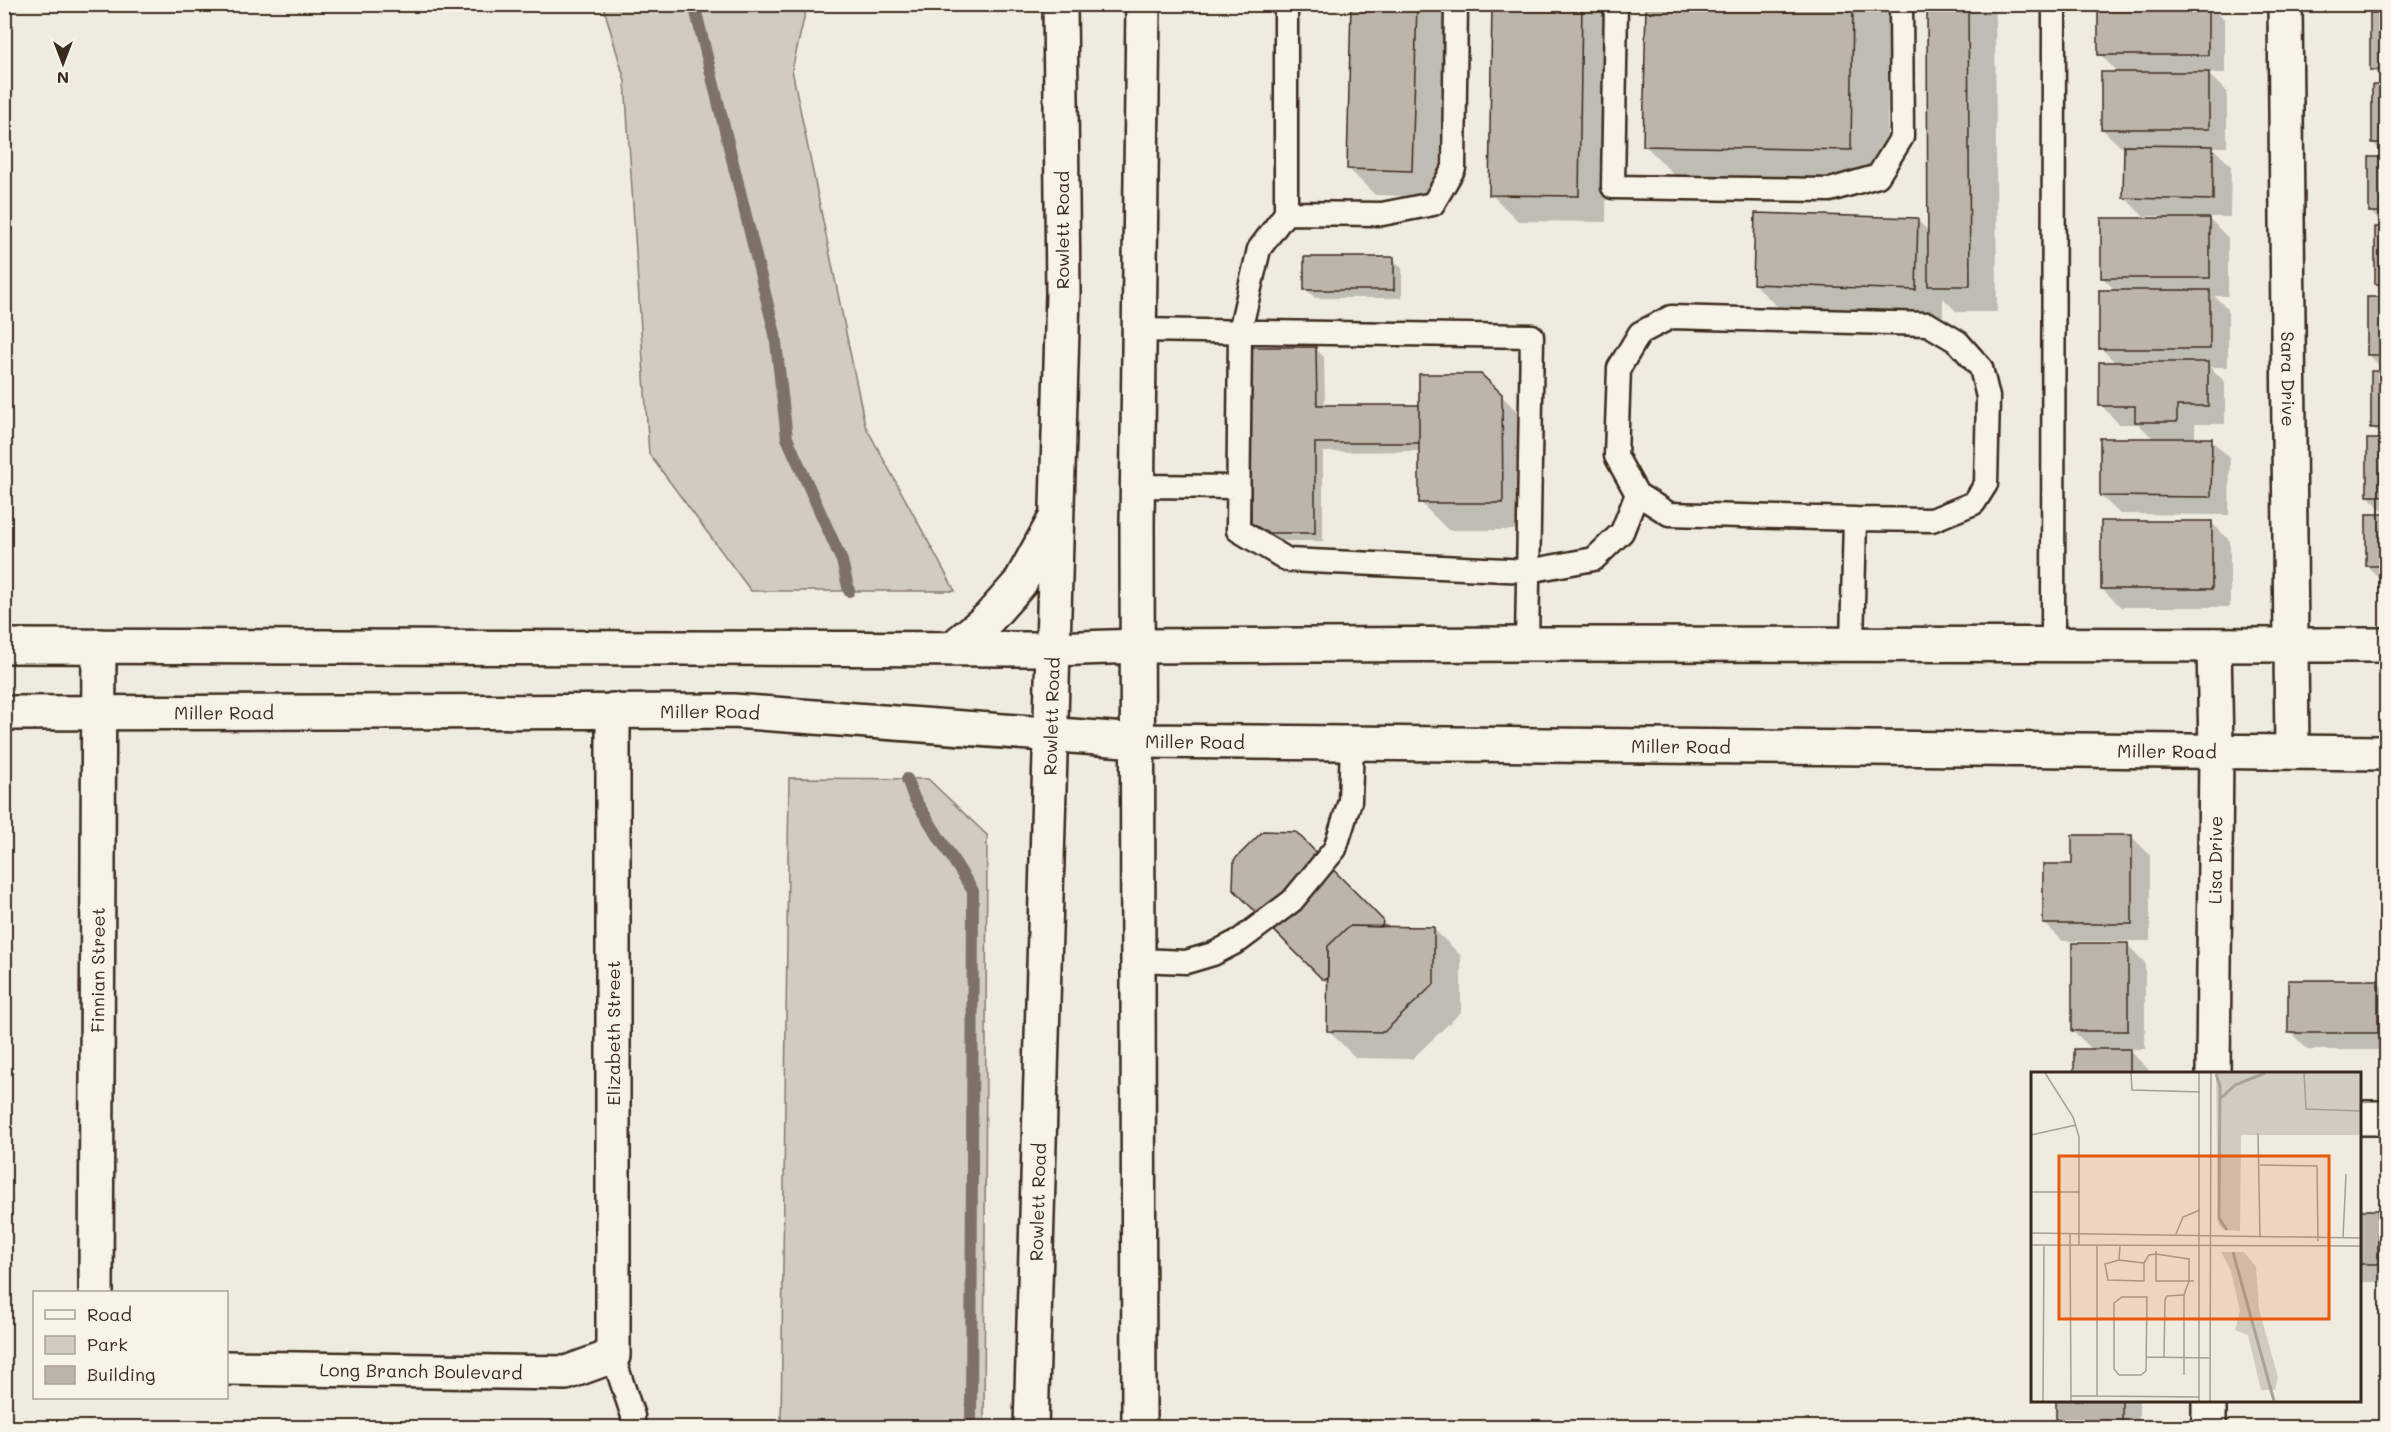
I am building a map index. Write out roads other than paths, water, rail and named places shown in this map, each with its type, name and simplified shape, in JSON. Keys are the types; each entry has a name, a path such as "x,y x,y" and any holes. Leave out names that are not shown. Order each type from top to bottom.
{"main road":[{"name":"Rowlett Road","path":"1031,1428 1048,734 1063,293 1060,4"},
{"path":"1139,1428 1137,486 1143,4"},
{"name":"Sara Drive","path":"2285,4 2289,643 2292,752"},
{"path":"953,648 989,618 1020,583 1057,516"},
{"path":"4,646 1052,649 1138,646 1527,644 2214,645 2289,643 2386,645"},
{"name":"Lisa Drive","path":"2213,1072 2216,751 2214,645"},
{"name":"Finnian Street","path":"96,1291 99,646"},
{"name":"Elizabeth Street","path":"613,710 613,1356"},
{"name":"Miller Road","path":"4,713 733,711 1139,741 2386,753"},
{"path":"2361,1118 2386,1118"},
{"name":"Long Branch Boulevard","path":"228,1368 566,1373 613,1356"},
{"path":"2209,1402 2209,1428"}],"lane":[{"path":"1286,4 1286,213 1259,249 1240,331 1238,530 1288,560 1528,571 1594,559 1622,532 1637,494"},
{"path":"1286,213 1382,214 1433,204 1454,168 1456,4"},
{"path":"1616,4 1613,187 1830,190 1878,176 1902,137 1901,4"},
{"path":"2053,644 2054,4"},
{"path":"1671,317 1929,324 1959,342 1981,368 1988,398 1986,484 1974,503 1932,520 1856,519 1669,514 1637,494 1616,456 1619,368 1640,333 1671,317"},
{"path":"1139,330 1532,336 1527,644"},
{"path":"1137,486 1238,487"},
{"path":"1852,644 1856,519"},
{"path":"1139,960 1186,962 1213,954 1240,940 1292,901 1335,849 1350,801 1352,744"},
{"path":"613,1356 633,1416 633,1428"}],"waterway":[{"path":"694,4 775,334 787,438 842,561 849,591"},
{"path":"907,779 914,798 973,891 971,1428"}]}
